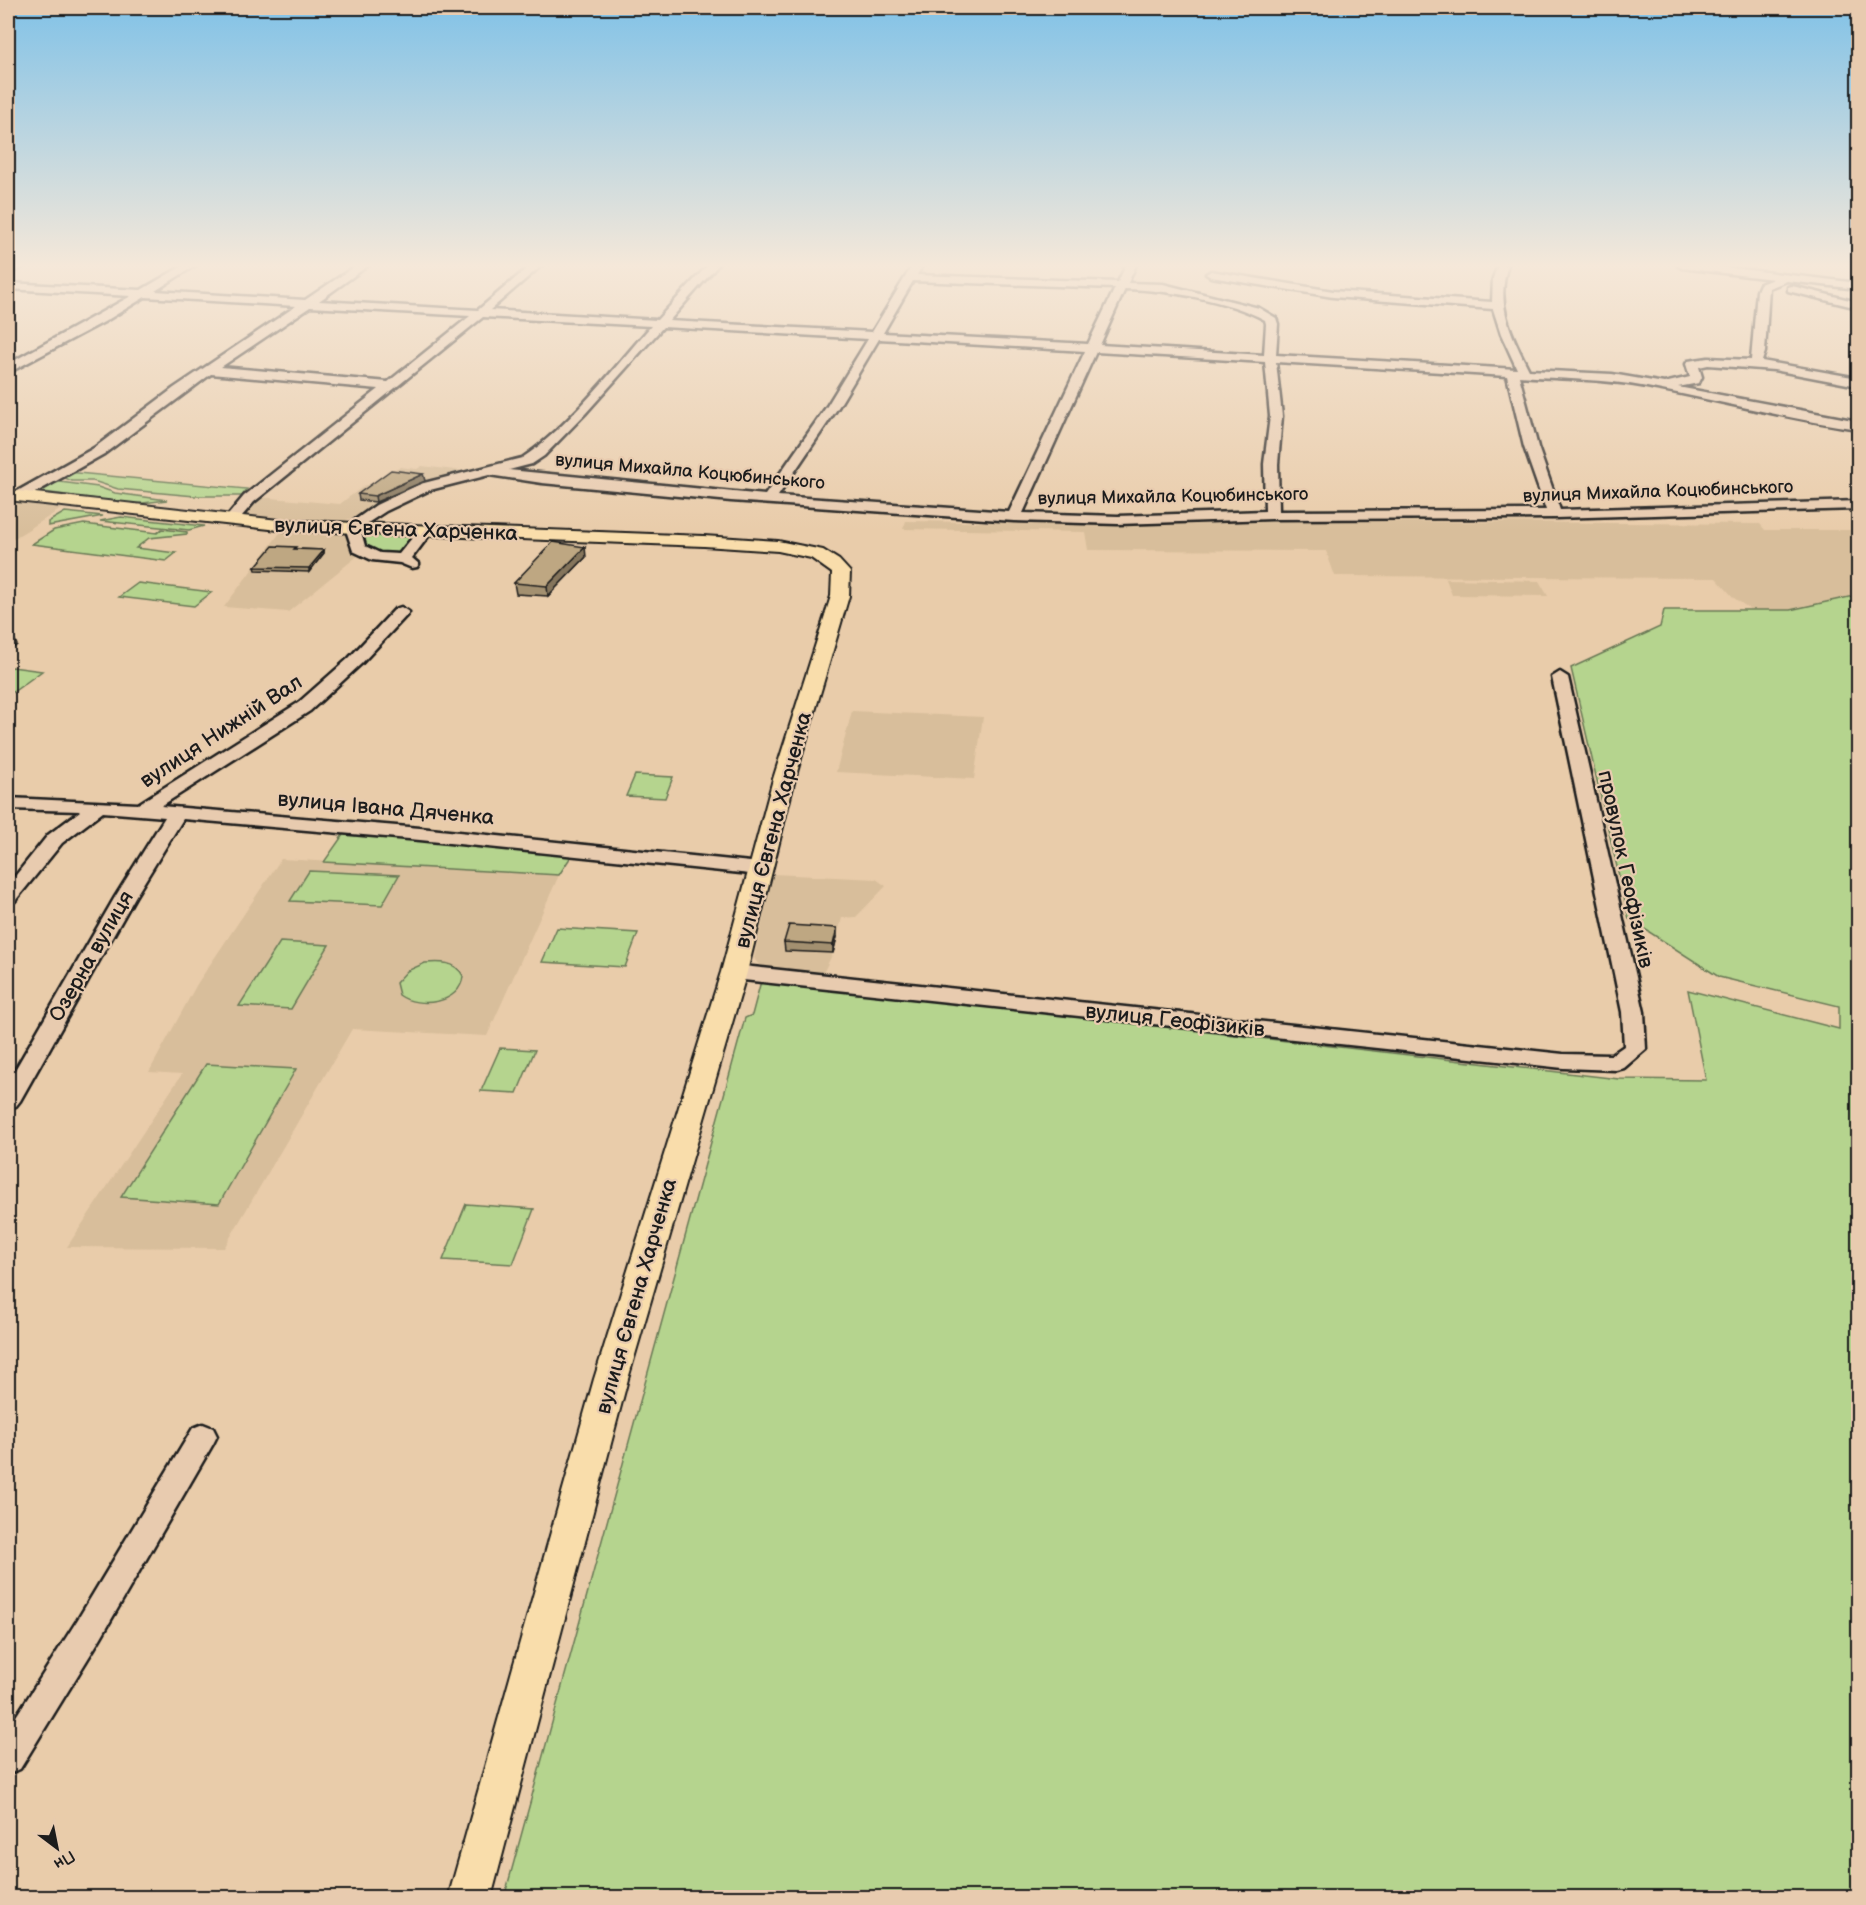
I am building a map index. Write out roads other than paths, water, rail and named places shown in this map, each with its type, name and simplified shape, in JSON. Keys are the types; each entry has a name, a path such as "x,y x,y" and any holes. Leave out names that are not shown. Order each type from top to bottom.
{"main road":[{"name":"вулиця Євгена Харченка","path":"13,496 231,520 768,545 809,551 833,564 841,572 840,596 785,776 734,972 611,1379 469,1898"}],"street":[{"path":"8,369 36,354"},
{"path":"13,496 99,451 232,354"},
{"path":"231,520 249,499 428,354"},
{"path":"426,530 407,561 377,557 358,548 352,527 381,508 425,487 527,460 539,453 633,354"},
{"path":"770,499 833,406 864,354"},
{"path":"1014,517 1087,354"},
{"path":"1208,354 1626,380 1858,425"},
{"path":"1270,354 1276,416 1271,464 1272,515"},
{"path":"1512,354 1519,372 1531,447 1555,514"},
{"path":"1755,365 1758,354"},
{"path":"8,357 27,359"},
{"path":"1663,387 1695,380 1696,377 1691,367 1692,364 1699,362 1755,365 1858,382"},
{"path":"208,370 388,386"},
{"name":"вулиця Михайла Коцюбинського","path":"489,471 590,483 770,499 1014,517 1118,520 1272,515 1555,514 1858,505"},
{"name":"вулиця Нижній Вал","path":"141,810 304,707 355,661 401,612"},
{"name":"провулок Геофізиків","path":"1560,677 1633,1012 1635,1049 1616,1063"},
{"name":"вулиця Івана Дяченка","path":"8,803 99,806 431,835 760,869"},
{"path":"8,897 56,839 99,806"},
{"name":"Озерна вулиця","path":"8,1101 125,897 177,813"},
{"name":"вулиця Геофізиків","path":"734,972 1221,1026 1563,1061 1616,1063"},
{"path":"8,1758 203,1436"}]}
